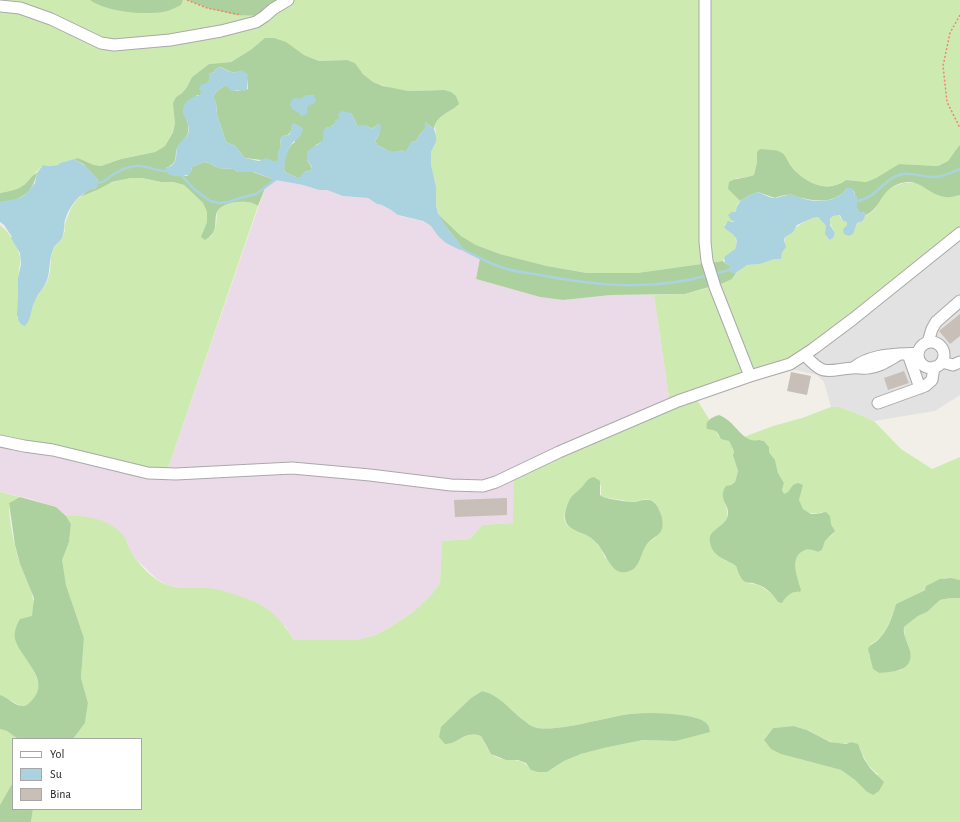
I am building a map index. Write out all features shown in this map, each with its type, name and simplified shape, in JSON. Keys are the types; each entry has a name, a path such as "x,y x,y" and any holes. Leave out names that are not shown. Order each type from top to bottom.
{"street":[{"path":"0,6 20,8 44,17 101,43 114,45 170,40 221,31 256,22 288,0"},
{"path":"706,0 705,242 707,261 715,287 750,376"},
{"path":"0,441 67,453 148,473 176,474 292,468 370,475 451,485 483,486 496,482 559,452 678,401 790,364 805,355 853,319 960,233"},
{"path":"928,342 936,322 960,301"},
{"path":"805,355 816,366 825,371 835,371 866,368 885,364 908,354 928,342 934,342 941,348 944,353 932,380 928,384 878,403"},
{"path":"908,354 919,360 922,365 928,368 938,365 953,365 960,362"},
{"path":"908,354 920,388"}],"path":[{"path":"187,0 207,8 236,15 243,15"},
{"path":"960,15 950,33 943,66 947,102 960,128"}],"shaded area":[{"path":"275,180 303,185 319,190 327,190 343,196 368,198 400,216 422,221 431,226 438,236 453,246 480,258 476,279 540,297 563,300 611,295 654,295 670,404 513,523 482,525 470,539 442,541 440,583 431,595 413,612 392,626 376,635 356,640 294,640 285,626 179,587 168,586 157,579 138,561 131,552 127,541 78,516 66,516 56,507 0,492 0,441 166,474 265,188"},
{"path":"960,233 960,395 935,411 874,421 839,407 831,407 824,382 817,375 791,369 787,365"}],"green space":[{"path":"0,0 90,0 111,9 181,5 183,0 187,0 207,8 288,0 960,0 960,145 948,161 938,166 899,164 876,178 866,182 846,180 829,186 811,183 800,176 791,166 757,152 757,162 754,175 746,179 736,178 728,189 740,201 737,205 736,212 734,213 735,221 730,221 724,225 735,235 737,246 731,253 724,257 723,261 637,273 587,273 547,266 500,254 476,245 461,236 439,215 436,205 435,181 432,175 431,152 436,142 435,124 439,118 453,109 444,90 397,90 373,82 363,74 355,63 347,60 319,61 296,50 252,49 231,62 209,64 192,77 187,87 176,97 175,123 173,131 165,146 155,152 121,159 101,166 94,165 78,158 60,163 58,165 43,165 23,186 15,190 0,193"},
{"path":"90,0 183,0 181,5 163,12 136,13 115,10"},
{"path":"187,0 288,0 265,16 236,15 207,8"},
{"path":"265,38 274,38 286,42 304,55 319,61 347,60 355,63 363,74 373,82 383,86 408,91 444,90 451,92 456,96 459,104 437,120 434,129 425,122 425,129 416,141 412,142 406,152 391,152 378,146 375,141 379,135 379,124 371,129 369,127 357,125 351,113 346,113 339,117 339,119 331,127 326,128 323,141 316,145 307,160 312,168 311,170 305,172 300,178 285,172 284,169 288,151 295,142 291,125 291,131 280,140 281,147 278,153 279,157 277,162 245,158 235,146 226,142 217,115 216,103 213,97 216,92 225,85 236,91 248,89 247,78 240,71 232,72 220,67 209,74 209,81 200,95 197,95 183,112 187,122 188,132 177,148 173,164 166,168 169,174 176,176 187,176 192,167 204,162 218,168 234,169 238,172 253,172 275,180 265,188 258,206 250,202 238,202 222,206 217,213 213,232 205,240 201,237 207,222 207,212 203,203 184,185 173,182 131,178 112,182 80,197 88,190 96,188 98,180 83,164 74,159 78,158 94,165 101,166 121,159 155,152 165,146 173,132 175,123 173,103 176,97 187,87 192,77 209,64 231,62 252,49"},
{"path":"960,145 960,195 945,197 917,184 911,182 904,183 891,188 883,196 875,208 866,215 863,212 859,212 857,208 857,198 854,191 847,188 843,193 832,199 820,201 800,198 793,195 783,195 775,198 758,192 740,201 728,189 729,182 735,179 754,175 757,162 757,152 760,149 775,150 783,154 796,172 809,182 816,185 831,186 846,180 866,182 876,178 899,164 938,166 948,161"},
{"path":"37,173 32,186 24,195 14,200 0,202 0,193 15,190 21,187"},
{"path":"131,178 173,182 184,185 203,203 207,212 207,222 204,230 211,237 216,226 218,211 222,206 238,202 250,202 258,206 166,474 0,441 0,225 16,244 20,257 17,319 32,308 35,300 47,282 54,247 61,240 65,231 64,226 71,208 76,201 80,197 97,190 106,184"},
{"path":"904,183 916,183 945,197 960,195 960,233 813,349 694,395 709,419 706,426 717,432 718,436 729,441 734,451 733,457 738,471 735,482 731,485 723,497 727,511 727,518 725,522 716,529 721,558 736,566 740,577 747,583 759,585 776,597 777,600 784,601 790,594 799,592 795,564 796,559 799,554 805,550 818,552 822,550 825,541 833,534 833,527 822,512 815,514 802,508 799,501 803,485 784,495 782,490 784,483 778,473 775,460 769,452 769,447 764,441 754,441 744,437 831,407 839,407 874,421 901,449 932,469 960,457 960,580 944,578 919,593 896,604 890,621 881,637 871,644 869,655 872,660 873,669 879,673 901,670 909,647 905,638 904,627 918,616 927,612 940,600 960,598 960,822 31,822 33,810 142,810 142,738 74,738 85,723 88,703 81,678 84,638 66,585 61,560 69,542 71,524 66,516 89,517 104,521 117,529 125,538 138,562 147,572 162,583 177,587 209,588 227,592 244,597 261,605 281,622 294,640 356,640 376,635 413,612 431,595 440,583 442,541 470,539 482,525 513,523 514,474 670,404 654,295 685,294 704,289 732,279 739,269 747,265 760,264 774,258 779,259 784,250 785,237 792,230 813,218 818,217 826,226 826,236 829,240 835,233 829,221 833,216 839,215 843,221 847,222 847,225 843,229 854,229 857,223 863,221 866,216 874,210 887,191","holes":["601,485 601,496 633,502 647,499 654,502 660,511 661,518 656,537 645,545 636,567 605,558 596,542 584,534 570,528 565,521 564,518 567,507 570,501 580,490 586,487","482,691 495,696 534,727 553,728 572,726 630,714 650,714 688,716 700,719 707,724 710,731 676,741 643,740 604,748 581,754 564,761 547,772 532,770 516,760 500,759 496,757 488,750 481,736 469,735 450,744 445,744 452,717 471,698","794,726 808,730 832,742 841,744 851,742 859,748 868,764 878,774 866,791 855,780 841,770 796,758 764,740 773,728"]},
{"path":"439,215 461,236 476,245 500,254 547,266 587,273 637,273 723,261 729,265 731,272 736,273 732,279 723,283 685,294 611,295 563,300 540,297 476,279 480,258 462,249"},
{"path":"719,415 730,422 748,439 764,441 769,447 769,452 775,460 778,473 784,483 782,490 784,494 788,492 793,485 798,483 803,485 799,500 803,509 811,514 826,512 830,516 831,524 835,531 825,541 822,550 818,552 812,550 803,551 796,558 795,564 801,590 800,592 790,594 782,603 778,602 772,594 763,587 744,581 736,566 716,554 711,547 711,535 724,522 728,515 723,498 724,491 726,486 735,482 738,471 733,456 734,451 729,441 721,439 717,432 707,429 706,426 711,418"},
{"path":"594,477 600,481 600,495 603,497 630,502 649,500 656,505 660,512 663,522 662,529 645,547 637,565 632,570 621,572 616,570 595,542 588,536 570,527 566,522 565,512 570,499 588,480"},
{"path":"0,492 20,497 9,503 10,518 19,561 30,587 34,608 32,618 16,641 34,670 39,685 37,695 27,705 21,706 0,695"},
{"path":"20,497 56,507 66,516 71,524 69,542 62,560 66,585 84,638 81,678 88,703 85,723 74,738 17,738 7,731 0,729 0,695 19,706 22,706 28,704 32,700 37,692 38,685 37,677 33,669 15,639 17,624 20,619 32,616 34,598 20,564 15,545 9,503"},
{"path":"951,578 960,580 960,598 940,600 927,612 918,616 904,627 904,634 910,653 908,664 904,668 893,672 879,673 873,669 868,649 884,633 896,604 925,590 926,586 940,579"},
{"path":"482,691 495,696 521,718 533,727 537,728 564,727 630,714 659,713 688,716 702,720 708,725 710,732 676,741 643,740 604,748 581,754 564,761 547,772 538,772 531,770 526,763 518,760 506,760 491,754 481,736 465,736 450,744 445,744 439,737 441,727 471,698"},
{"path":"794,726 807,730 830,742 846,744 851,742 858,744 864,759 870,768 884,782 879,791 873,795 841,770 781,754 771,749 764,740 773,728"},
{"path":"0,729 7,731 17,738 12,738 12,784 0,805"},
{"path":"12,784 12,810 33,810 31,822 0,822 0,805"}],"water":[{"path":"220,67 233,72 242,70 248,75 247,90 232,91 225,85 216,92 213,97 216,103 217,115 226,142 235,146 245,158 259,161 266,158 276,162 279,157 277,153 281,147 280,140 283,136 289,135 291,125 294,123 303,128 299,137 288,151 285,172 296,177 300,177 305,172 311,170 312,167 307,160 309,150 322,141 324,129 333,125 335,120 339,119 338,114 342,111 351,113 357,125 366,125 371,129 379,124 381,126 380,133 375,141 378,146 388,151 406,151 410,143 416,141 425,129 425,122 434,129 436,136 436,142 431,152 431,165 436,187 436,205 438,213 462,249 460,250 446,243 438,236 431,226 423,221 398,215 368,198 343,196 327,190 319,190 303,185 275,180 254,172 238,172 234,169 218,168 204,162 192,167 190,174 183,176 171,175 165,171 166,168 174,163 178,145 186,137 189,130 183,113 185,103 191,98 200,95 201,91 199,89 202,84 209,81 209,74"},
{"path":"306,95 314,95 316,102 309,105 307,108 307,114 301,116 298,112 292,109 290,104 295,98 300,99"},
{"path":"74,159 92,172 99,183 96,188 79,197 71,207 65,220 62,238 52,251 49,274 46,283 33,304 29,320 25,326 22,325 17,315 18,278 21,264 20,253 11,238 12,237 4,225 0,222 0,202 20,198 25,195 35,183 37,173 43,165 58,165"},
{"path":"847,188 852,188 857,197 857,208 859,212 863,212 866,215 863,221 857,223 853,234 849,236 844,234 843,229 847,225 847,222 843,221 840,215 833,216 830,219 830,225 835,233 833,238 829,240 825,234 826,226 818,217 813,218 797,225 793,232 785,237 784,240 786,247 782,253 781,259 774,259 760,264 747,265 734,274 729,271 729,265 725,263 724,257 735,249 737,241 734,235 724,227 728,221 735,222 731,220 728,215 732,212 736,212 738,204 741,201 758,192 774,198 794,195 807,200 820,201 838,197"}],"building":[{"path":"960,314 960,336 950,344 939,331"},
{"path":"904,371 909,383 888,390 884,378"},
{"path":"791,372 811,376 807,395 787,391"},
{"path":"507,498 507,515 455,517 454,500"}],"waterway":[{"path":"99,183 103,182 119,171 135,166 165,171"},
{"path":"857,201 870,196 890,180 902,174 936,177 960,169"},
{"path":"182,176 194,189 210,201 219,203 229,202 256,194 275,180"},
{"path":"462,249 488,262 508,269 582,282 646,285 688,280 709,275"},
{"path":"714,274 729,270"}]}
